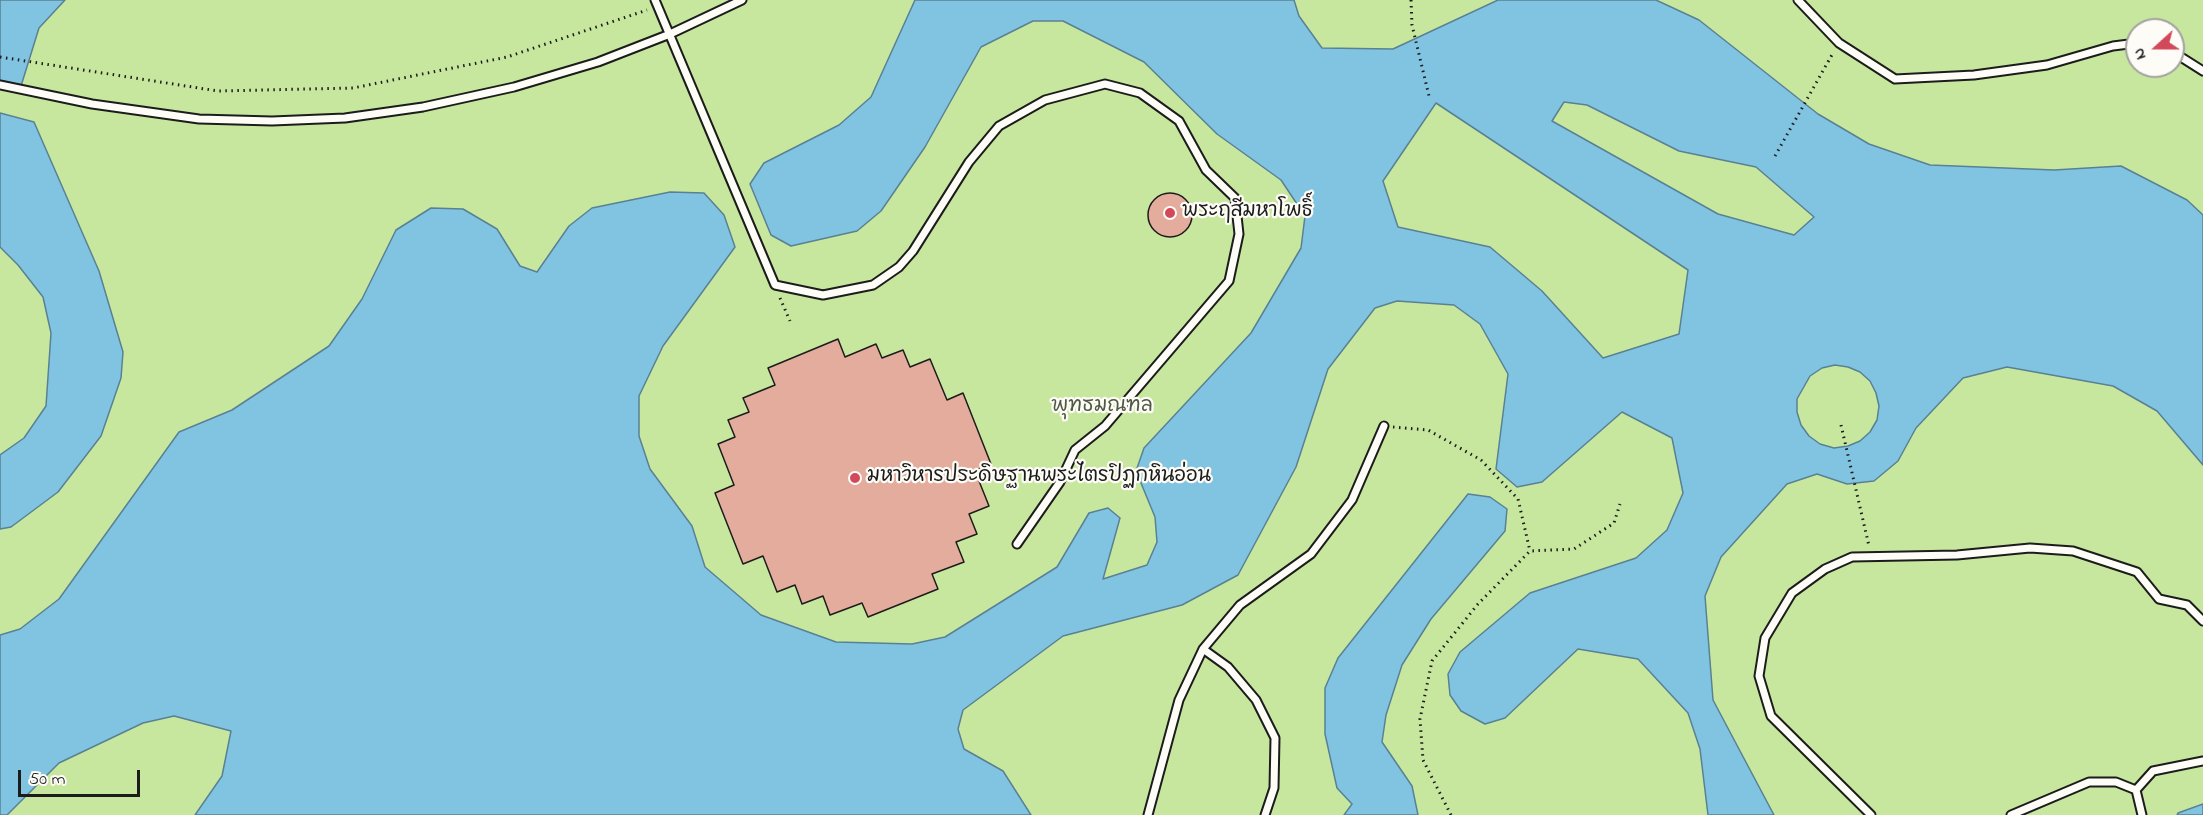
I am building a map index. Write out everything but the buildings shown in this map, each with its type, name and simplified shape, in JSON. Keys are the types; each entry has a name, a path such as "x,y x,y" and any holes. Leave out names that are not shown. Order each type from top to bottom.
{"lane":[{"path":"0,85 46,95 199,119 272,121 345,118 423,107 514,87 598,62 670,34 742,0"},
{"path":"1798,0 1839,43 1895,80 1974,75 2047,65 2125,44"},
{"path":"656,3 775,285 823,295 873,285 899,267 931,225 969,162 999,126 1045,100 1105,84 1140,93 1179,121 1206,170 1235,198 1239,234 1229,281 1105,426 1075,450 1060,482 1017,544"},
{"path":"2185,60 2203,71"},
{"path":"1148,815 1179,700 1203,649 1240,605 1311,554 1352,500 1384,426"},
{"path":"1871,815 1771,716 1759,676 1765,638 1792,593 1825,569 1852,557 1957,555 2030,548 2073,551 2137,573 2159,599 2187,605 2203,621"},
{"path":"1203,649 1228,667 1256,700 1275,738 1274,788 1265,815"},
{"path":"2136,790 2153,771 2203,761"},
{"path":"2011,815 2089,782 2116,782 2136,790"},
{"path":"2136,790 2142,815"}],"path":[{"path":"1411,0 1413,26 1429,96"},
{"path":"0,57 219,91 353,88 507,57 656,3"},
{"path":"1775,156 1839,43"},
{"path":"775,285 790,321"},
{"path":"1840,425 1872,557"},
{"path":"1384,426 1428,430 1481,460 1518,499 1530,551"},
{"path":"1451,815 1423,760 1420,719 1432,661 1478,604 1530,551 1574,549 1614,523 1620,504"}],"green space":[{"name":"พุทธมณฑล","path":"0,0 2203,0 2203,815 0,815"}],"water":[{"path":"0,0 65,0 39,28 21,86 0,83"},
{"path":"915,0 1294,0 1299,16 1322,48 1393,49 1498,0 1656,0 1699,20 1818,114 1869,144 1930,165 2054,170 2121,166 2187,200 2203,215 2203,465 2157,411 2113,386 2007,367 1963,378 1916,428 1898,461 1874,481 1847,484 1817,474 1787,484 1721,557 1705,596 1713,700 1774,815 1708,815 1700,749 1688,713 1638,659 1578,649 1505,718 1485,724 1461,711 1450,695 1448,674 1460,652 1530,593 1636,558 1667,530 1683,493 1672,438 1622,412 1542,482 1517,487 1496,469 1508,374 1480,324 1454,305 1397,301 1375,308 1328,369 1296,467 1238,575 1182,605 1063,636 963,710 958,729 964,749 1003,771 1031,815 195,815 222,776 231,731 174,716 143,723 59,763 7,815 0,815 0,635 20,629 59,599 179,432 232,410 329,346 362,299 396,230 431,208 463,209 497,229 520,266 537,272 569,226 592,208 670,192 704,193 724,215 735,247 663,346 639,396 639,436 650,469 692,526 705,567 761,615 836,642 912,644 945,637 1057,567 1089,513 1108,508 1120,518 1103,579 1147,565 1157,542 1155,517 1136,471 1144,448 1251,333 1301,248 1305,216 1281,180 1217,134 1144,62 1063,21 1033,21 981,47 925,147 881,211 857,231 791,246 771,235 750,184 764,163 839,125 871,97","holes":["1564,102 1587,105 1679,151 1756,167 1814,217 1794,235 1718,214 1552,121","1436,103 1688,270 1679,334 1603,358 1542,291 1490,247 1398,227 1383,181","1835,365 1848,367 1860,372 1870,381 1879,406 1877,420 1870,432 1860,441 1834,448 1820,444 1809,436 1801,425 1797,412 1797,399 1810,376 1822,368"]},
{"path":"0,113 34,122 99,271 123,352 121,378 101,436 58,492 11,527 0,529 0,455 24,438 46,406 51,333 43,297 18,265 0,247"},
{"path":"1468,494 1490,497 1507,509 1505,531 1431,619 1402,665 1386,715 1382,742 1412,786 1418,815 1344,815 1352,804 1337,788 1325,734 1325,688 1338,658"},
{"path":"2203,804 2203,815 2177,815 2178,813"}],"place":[{"name":"พระฤสีมหาโพธิ์","path":"1170,213"},
{"name":"มหาวิหารประดิษฐานพระไตรปิฏกหินอ่อน","path":"855,478"}]}
